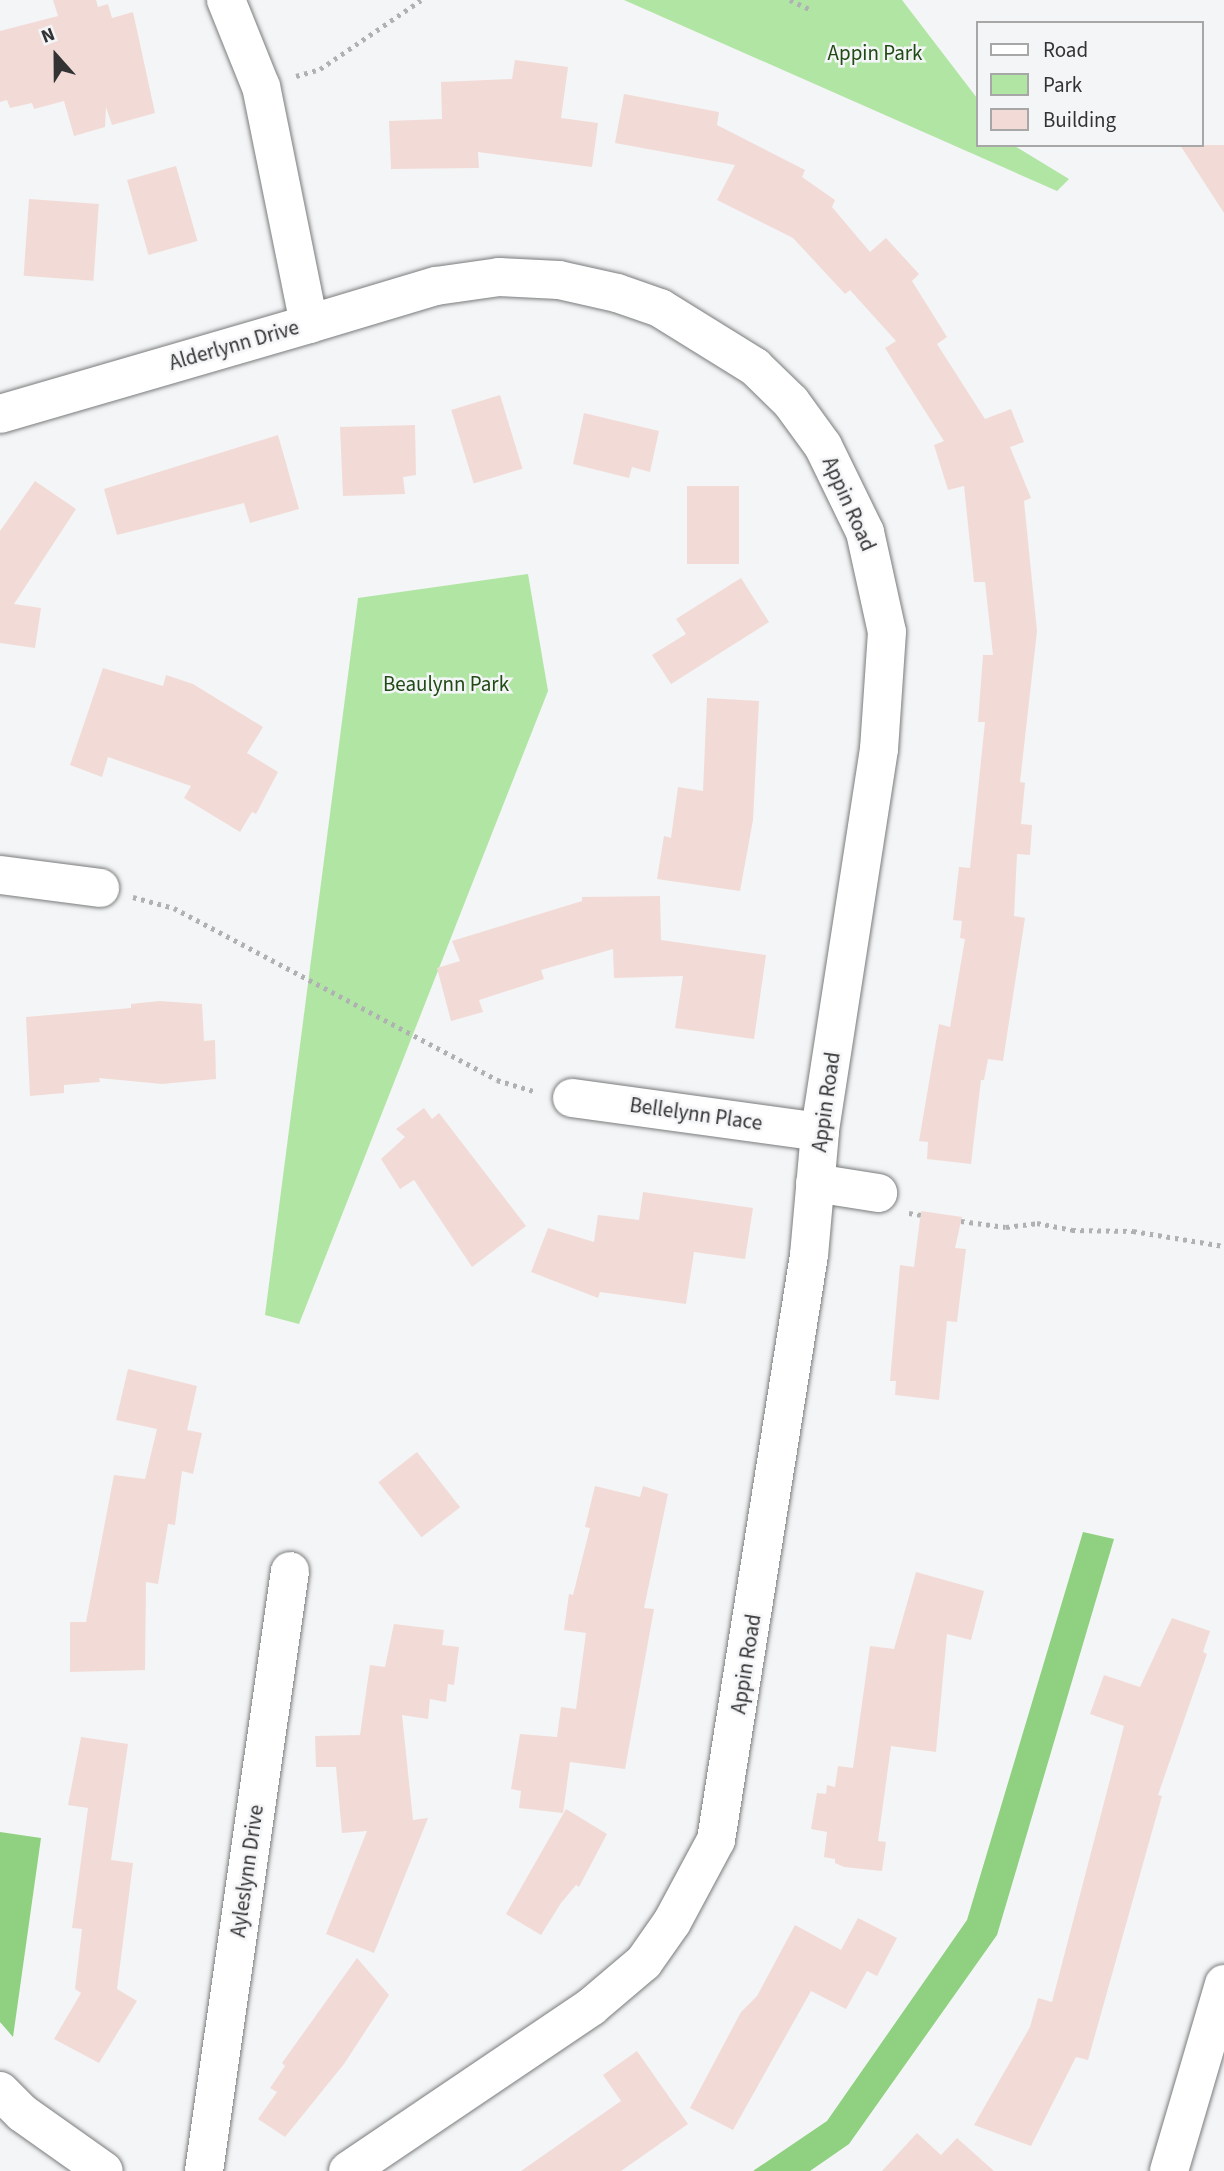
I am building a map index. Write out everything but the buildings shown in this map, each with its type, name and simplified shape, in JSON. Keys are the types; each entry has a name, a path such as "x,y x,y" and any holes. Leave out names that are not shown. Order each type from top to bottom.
{"street":[{"name":"Alderlynn Drive","path":"0,414 309,324 261,87 226,0"},
{"name":"Appin Road","path":"309,324 436,286 499,277 559,280 617,293 672,315 755,367 791,402 823,446 865,533 887,632 880,748 820,1132 798,1334 716,1840 672,1922 644,1962 591,2007 348,2171"},
{"path":"0,875 100,888"},
{"name":"Bellelynn Place","path":"572,1098 820,1132"},
{"path":"815,1183 878,1193"},
{"name":"Ayleslynn Drive","path":"204,2171 290,1571"},
{"path":"1169,2171 1224,1984"},
{"path":"0,2091 22,2113 104,2171"}],"path":[{"path":"261,87 320,69 421,0"},
{"path":"790,0 808,9"},
{"path":"100,888 174,908 518,1090 572,1098"},
{"path":"961,1221 1006,1227 1037,1223 1072,1230 1133,1231 1224,1246"}],"green space":[{"name":"Appin Park","path":"624,0 902,0 976,97 976,147 1016,147 1069,179 1057,191"},
{"name":"Beaulynn Park","path":"528,574 548,691 299,1324 265,1315 358,598"},
{"path":"1083,1532 1114,1539 997,1935 849,2144 810,2171 753,2171 827,2121 967,1920"},
{"path":"0,1832 41,1838 13,2037 0,2022"}]}
